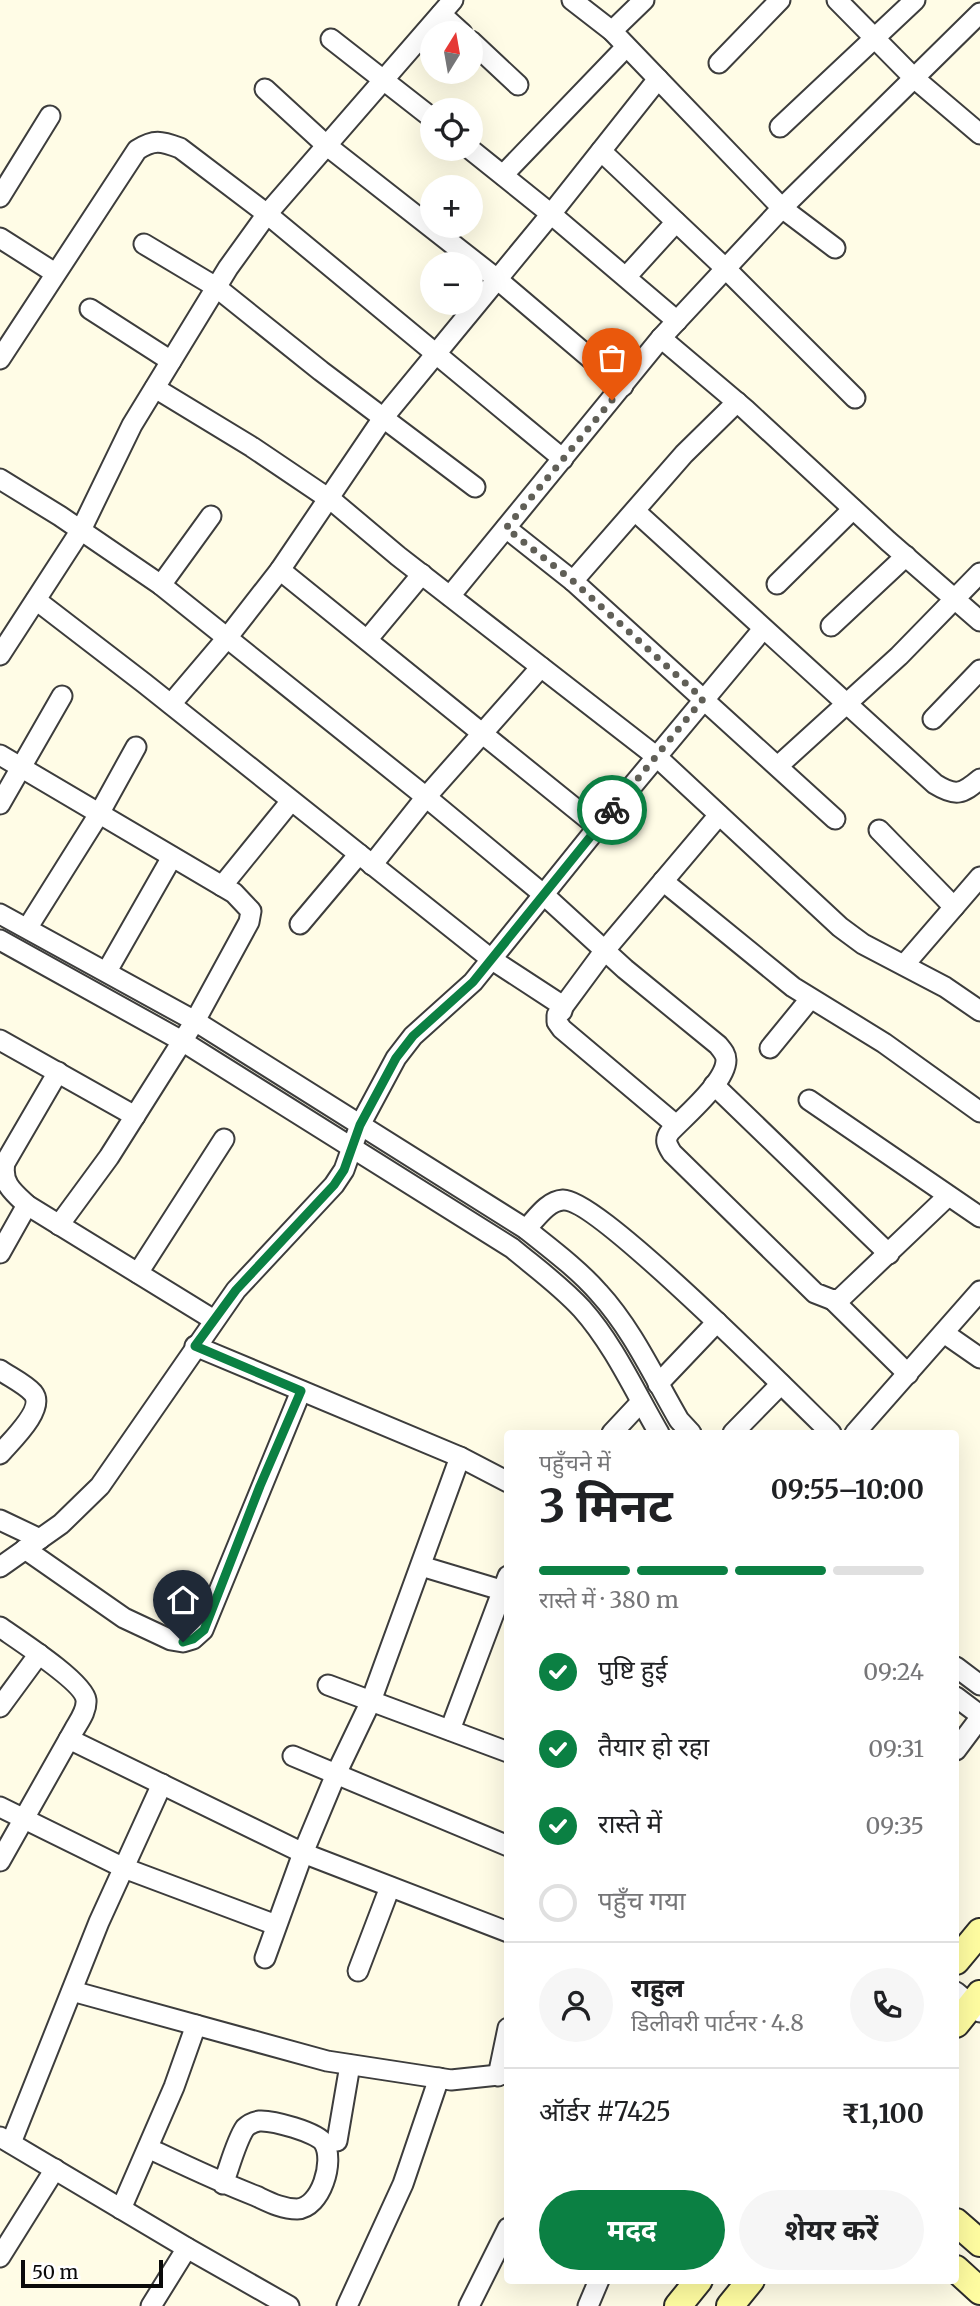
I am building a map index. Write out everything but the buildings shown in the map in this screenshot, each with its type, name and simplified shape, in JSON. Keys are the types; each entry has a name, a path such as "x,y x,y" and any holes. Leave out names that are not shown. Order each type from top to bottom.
{"main road":[{"path":"959,1957 980,1932"},
{"path":"959,2225 980,2243"},
{"path":"959,2272 980,2291"},
{"path":"678,2306 696,2284"},
{"path":"730,2306 748,2284"}],"street":[{"path":"572,0 612,31 782,208 835,248"},
{"path":"612,31 644,0"},
{"path":"719,63 780,0"},
{"path":"837,0 914,78 980,134"},
{"path":"780,127 915,0"},
{"path":"0,655 81,530 132,425 216,287 267,214 447,7"},
{"path":"450,596 661,338 782,208 980,13"},
{"path":"331,39 420,108"},
{"path":"503,174 626,47"},
{"path":"483,52 518,85"},
{"path":"170,704 227,638 279,570 330,500 383,418 551,214 657,79"},
{"path":"265,89 326,145 497,279 623,386"},
{"path":"0,197 50,116"},
{"path":"0,359 137,150 150,142 164,142 180,148 267,214 563,459"},
{"path":"601,151 726,269 855,398"},
{"path":"483,159 677,321"},
{"path":"626,277 676,222"},
{"path":"0,238 55,273"},
{"path":"144,244 216,287 475,487"},
{"path":"90,309 171,361"},
{"path":"661,338 737,402 980,621"},
{"path":"155,388 252,447 330,500 657,757 841,927 863,944 945,987 980,1011"},
{"path":"573,581 684,454 737,402"},
{"path":"2,484 81,530 161,585 426,797 719,1045 725,1054 726,1062 714,1085 666,1138 667,1145 672,1153 815,1293 833,1300 908,1374"},
{"path":"777,584 853,509"},
{"path":"635,511 935,784 956,793 968,789 980,779"},
{"path":"161,585 211,516"},
{"path":"506,528 573,581 835,819"},
{"path":"831,626 906,556"},
{"path":"279,570 598,827"},
{"path":"778,766 899,656 980,573"},
{"path":"367,640 422,574"},
{"path":"36,600 491,959 563,1008"},
{"path":"0,1567 61,1524 100,1486 236,1290 334,1185 344,1170 360,1125 396,1058 413,1036 473,982 542,894 763,629"},
{"path":"300,924 426,797 541,667"},
{"path":"933,719 980,670"},
{"path":"0,804 62,696"},
{"path":"28,928 99,814 135,747"},
{"path":"0,755 222,886 243,901 251,911 249,922 195,1021 109,1157 59,1224"},
{"path":"222,886 291,801"},
{"path":"676,1125 562,1029 557,1022 557,1015 605,950 719,815"},
{"path":"879,830 954,907"},
{"path":"107,971 172,857"},
{"path":"904,965 980,877"},
{"path":"663,881 810,999 884,1043 980,1112"},
{"path":"0,914 195,1021 526,1229 574,1268 599,1293 622,1322 679,1420 688,1430"},
{"path":"0,940 182,1041 512,1248 581,1308 602,1335 657,1430"},
{"path":"770,1048 810,999"},
{"path":"0,1040 135,1116"},
{"path":"58,1072 5,1163 3,1174 6,1184 27,1205 215,1320"},
{"path":"714,1085 888,1254"},
{"path":"809,1100 980,1217"},
{"path":"138,1273 224,1139"},
{"path":"833,1300 841,1298 948,1196"},
{"path":"526,1229 550,1203 572,1201 586,1208 660,1269 828,1430"},
{"path":"0,1253 27,1205"},
{"path":"858,1430 980,1291"},
{"path":"658,1384 717,1322"},
{"path":"944,1333 980,1358"},
{"path":"195,1346 460,1457 504,1480"},
{"path":"0,1370 32,1391 36,1398 36,1408 31,1418 0,1454"},
{"path":"736,1430 781,1384"},
{"path":"0,1520 124,1618 171,1640 183,1642 193,1639 204,1630 260,1486 301,1391"},
{"path":"615,1430 641,1402"},
{"path":"265,1958 335,1774 371,1701 460,1457"},
{"path":"421,1566 504,1583 450,1730"},
{"path":"0,1627 39,1654 81,1689 86,1698 85,1709 0,1861"},
{"path":"0,1707 39,1654"},
{"path":"959,1669 980,1685"},
{"path":"328,1685 504,1750"},
{"path":"959,1699 980,1716 959,1747"},
{"path":"69,1739 303,1853 504,1930"},
{"path":"293,1756 504,1844"},
{"path":"162,1784 6,2140 187,2248 258,2299 289,2306"},
{"path":"0,1807 124,1868 276,1925"},
{"path":"358,1971 390,1887"},
{"path":"72,1991 327,2061 451,2080 503,2075"},
{"path":"121,2209 174,2087 196,2025"},
{"path":"337,2141 349,2064"},
{"path":"347,2306 403,2184 439,2078"},
{"path":"148,2148 223,2184 286,2208 300,2209 312,2203 320,2192 328,2154 325,2144 318,2136 306,2131 261,2121 252,2123 242,2136 223,2184"},
{"path":"0,2257 55,2169"},
{"path":"469,2306 504,2236"},
{"path":"151,2306 187,2248"},
{"path":"588,2306 597,2284"}],"way so far":[{"path":"612,400 506,528 573,581 703,699 612,810"}],"route":[{"path":"183,1642 193,1639 204,1630 260,1486 301,1391 195,1346 236,1290 334,1185 344,1170 360,1125 396,1058 413,1036 473,982 612,810"}]}
